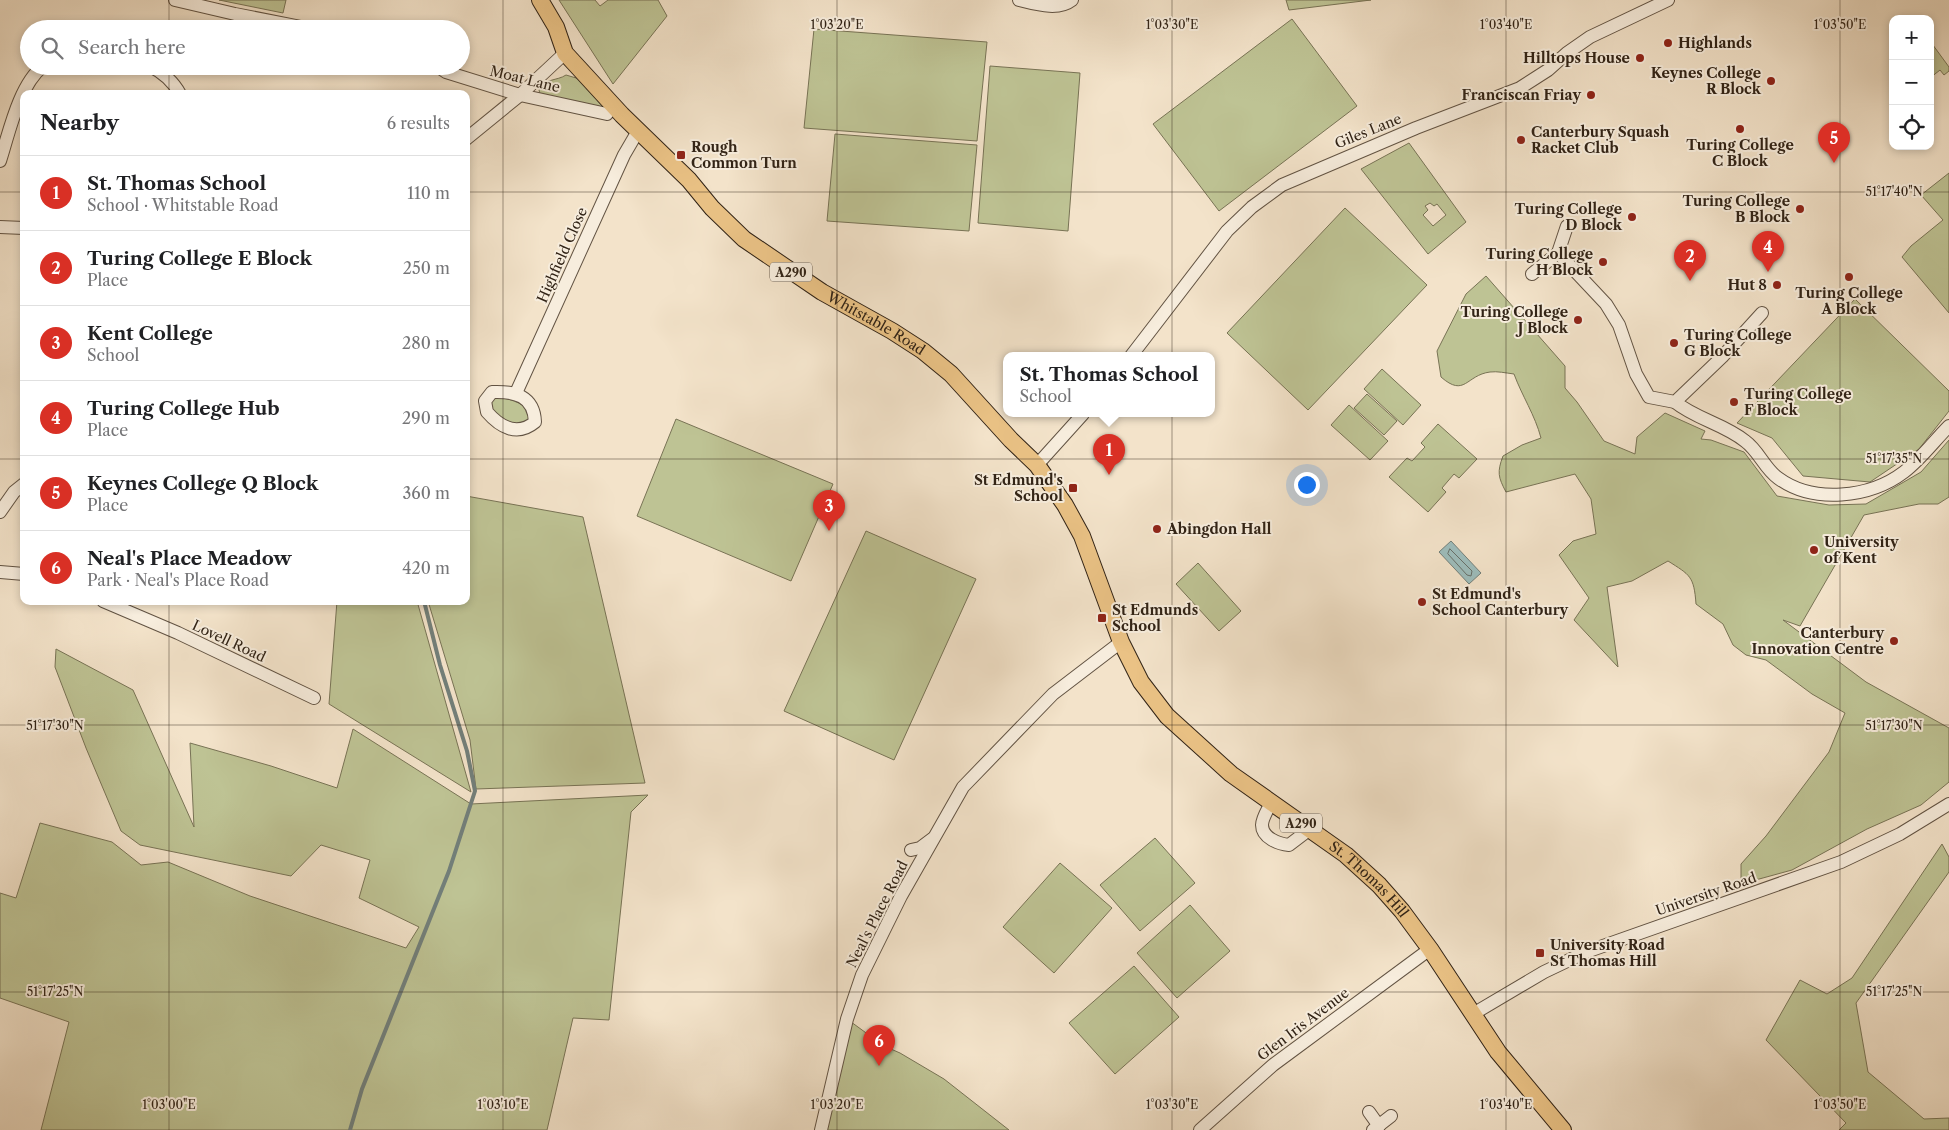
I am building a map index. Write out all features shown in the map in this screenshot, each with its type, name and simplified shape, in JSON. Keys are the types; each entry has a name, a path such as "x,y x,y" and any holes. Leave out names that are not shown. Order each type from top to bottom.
{"main road":[{"name":"Whitstable Road","path":"540,0 556,27 565,53 638,131 689,180 712,208 744,239 822,292 892,330 923,352 950,374 1011,440 1037,465 1065,505 1082,536 1121,642"},
{"name":"St. Thomas Hill","path":"1121,642 1141,682 1173,723 1230,774 1364,869 1396,904 1430,949 1498,1052 1563,1130"}],"street":[{"path":"175,0 265,20"},
{"path":"1019,0 1047,6 1059,6 1072,0"},
{"name":"Giles Lane","path":"1134,352 1227,231 1252,207 1282,185 1408,131 1520,88 1548,70 1567,53 1590,37 1668,0"},
{"path":"470,136 520,95 565,53"},
{"path":"25,90 34,75"},
{"path":"166,75 178,90"},
{"name":"Moat Lane","path":"456,75 520,95 607,114"},
{"path":"0,161 4,132 20,99"},
{"name":"Highfield Close","path":"516,393 624,154 638,131"},
{"path":"1532,274 1558,253 1568,226"},
{"path":"0,227 20,228"},
{"path":"1558,253 1606,304 1619,325 1636,374 1648,397 1675,402 1686,411 1744,439 1772,473 1784,482 1812,492 1833,494 1857,492 1893,479 1915,463 1949,426"},
{"path":"1675,402 1722,357 1762,314"},
{"path":"1037,465 1080,417"},
{"path":"0,512 14,492 20,487"},
{"path":"0,572 20,574"},
{"name":"Lovell Road","path":"113,605 178,633 314,698"},
{"name":"Neal's Place Road","path":"821,1130 847,1019 862,974 901,896 963,787 1053,694 1121,642"},
{"path":"1271,803 1262,826 1265,834 1272,840 1280,845 1289,845 1310,829"},
{"name":"University Road","path":"1474,1014 1544,972 1586,952 1841,862 1900,834 1949,804"},
{"name":"Neal's Place Road","path":"911,850 926,845 938,832"},
{"name":"Glen Iris Avenue","path":"1200,1130 1272,1065 1430,949"},
{"path":"1369,1112 1376,1128 1391,1116"}],"green space":[{"path":"219,0 286,0 283,13"},
{"path":"559,0 595,0 600,6 608,0 658,0 667,16 613,84"},
{"path":"1286,0 1371,0 1289,10"},
{"path":"1292,19 1357,106 1219,211 1153,124"},
{"path":"814,29 987,42 977,141 804,128"},
{"path":"1934,46 1949,67 1949,71 1944,75 1940,70 1934,75"},
{"path":"990,66 1080,73 1068,231 978,223"},
{"path":"566,75 583,80 608,109 540,94 539,90 544,83"},
{"path":"835,134 977,145 969,231 827,221"},
{"path":"1409,143 1466,222 1428,254 1361,169","holes":["1430,203 1434,206 1437,204 1446,215 1433,226 1423,215 1428,210 1425,206"]},
{"path":"1949,173 1949,313 1902,257 1911,246 1943,220 1921,195"},
{"path":"1345,208 1427,285 1308,410 1227,333"},
{"path":"1486,276 1565,366 1565,388 1604,441 1635,454 1637,437 1665,413 1705,431 1701,439 1711,440 1744,452 1777,496 1829,505 1866,504 1921,472 1949,440 1949,497 1938,504 1919,504 1864,515 1800,626 1783,620 1866,682 1949,728 1949,782 1921,805 1867,829 1792,870 1741,884 1741,864 1766,836 1829,752 1845,713 1812,694 1766,660 1746,655 1733,645 1723,624 1696,604 1694,587 1690,577 1668,561 1632,581 1607,587 1618,667 1574,620 1589,598 1559,555 1573,541 1596,534 1591,499 1575,474 1506,492 1499,474 1503,456 1522,445 1541,438 1514,374 1490,372 1455,386 1441,377 1437,351 1466,294"},
{"path":"1855,299 1949,391 1949,411 1919,449 1870,482 1803,476 1772,438 1737,423"},
{"path":"1382,369 1421,405 1403,425 1364,389"},
{"path":"1367,394 1397,421 1384,435 1354,408"},
{"path":"496,396 514,401 530,410 528,422 512,424 491,412 491,398"},
{"path":"1349,405 1388,441 1370,460 1331,425"},
{"path":"676,419 833,484 791,581 637,516"},
{"path":"1438,424 1477,459 1459,478 1454,474 1442,488 1446,492 1428,512 1389,477 1407,458 1412,461 1425,447 1421,443"},
{"path":"470,497 583,517 645,783 476,789 470,740 429,605 470,605"},
{"path":"866,531 976,579 894,760 784,711"},
{"path":"1198,563 1241,611 1219,631 1176,584"},
{"path":"337,605 418,605 471,792 329,704"},
{"path":"56,649 133,690 194,827 190,743 271,766 337,788 353,729 471,804 648,795 631,812 609,1020 573,1018 547,1130 41,1130 69,1022 0,998 0,893 16,898 40,823 112,842 141,865 168,862 250,896 406,948 419,927 359,898 370,860 321,845 291,876 140,845 121,831 55,667"},
{"path":"1155,838 1195,883 1140,931 1100,885"},
{"path":"1942,844 1949,857 1949,872 1856,1003 1868,1072 1924,1119 1949,1118 1949,1130 1839,1130 1846,1123 1766,1040 1800,980 1827,994 1852,978"},
{"path":"1060,863 1112,908 1054,973 1003,927"},
{"path":"1190,905 1230,951 1177,998 1137,953"},
{"path":"1134,966 1179,1017 1115,1074 1069,1023"},
{"path":"847,1019 884,1046 900,1053 944,1079 1009,1130 821,1130"}],"water":[{"path":"1451,541 1481,573 1469,584 1439,552"}],"waterway":[{"path":"350,1130 362,1089 449,871 475,791 467,751 440,665 425,605"}],"place":[{"name":"Highlands","path":"1668,43"},
{"name":"Hilltops House","path":"1640,58"},
{"name":"Keynes College R Block","path":"1771,81"},
{"name":"Franciscan Friay","path":"1591,95"},
{"name":"Turing College C Block","path":"1740,129"},
{"name":"Canterbury Squash Racket Club","path":"1521,140"},
{"name":"Rough Common Turn","path":"681,155"},
{"name":"Keynes College Q Block","path":"1834,163"},
{"name":"Turing College B Block","path":"1800,209"},
{"name":"Turing College D Block","path":"1632,217"},
{"name":"Turing College H Block","path":"1603,262"},
{"name":"Turing College Hub","path":"1768,272"},
{"name":"Turing College A Block","path":"1849,277"},
{"name":"Turing College E Block","path":"1690,281"},
{"name":"Hut 8","path":"1777,285"},
{"name":"Turing College J Block","path":"1578,320"},
{"name":"Turing College G Block","path":"1674,343"},
{"name":"Turing College F Block","path":"1734,402"},
{"name":"St. Thomas School","path":"1109,475"},
{"name":"St Edmund's School","path":"1073,488"},
{"name":"Abingdon Hall","path":"1157,529"},
{"name":"Kent College","path":"829,531"},
{"name":"University of Kent","path":"1814,550"},
{"name":"St Edmund's School Canterbury","path":"1422,602"},
{"name":"St Edmunds School","path":"1102,618"},
{"name":"Canterbury Innovation Centre","path":"1894,641"},
{"name":"University Road St Thomas Hill","path":"1540,953"},
{"name":"Neal's Place Meadow","path":"879,1066"}]}
